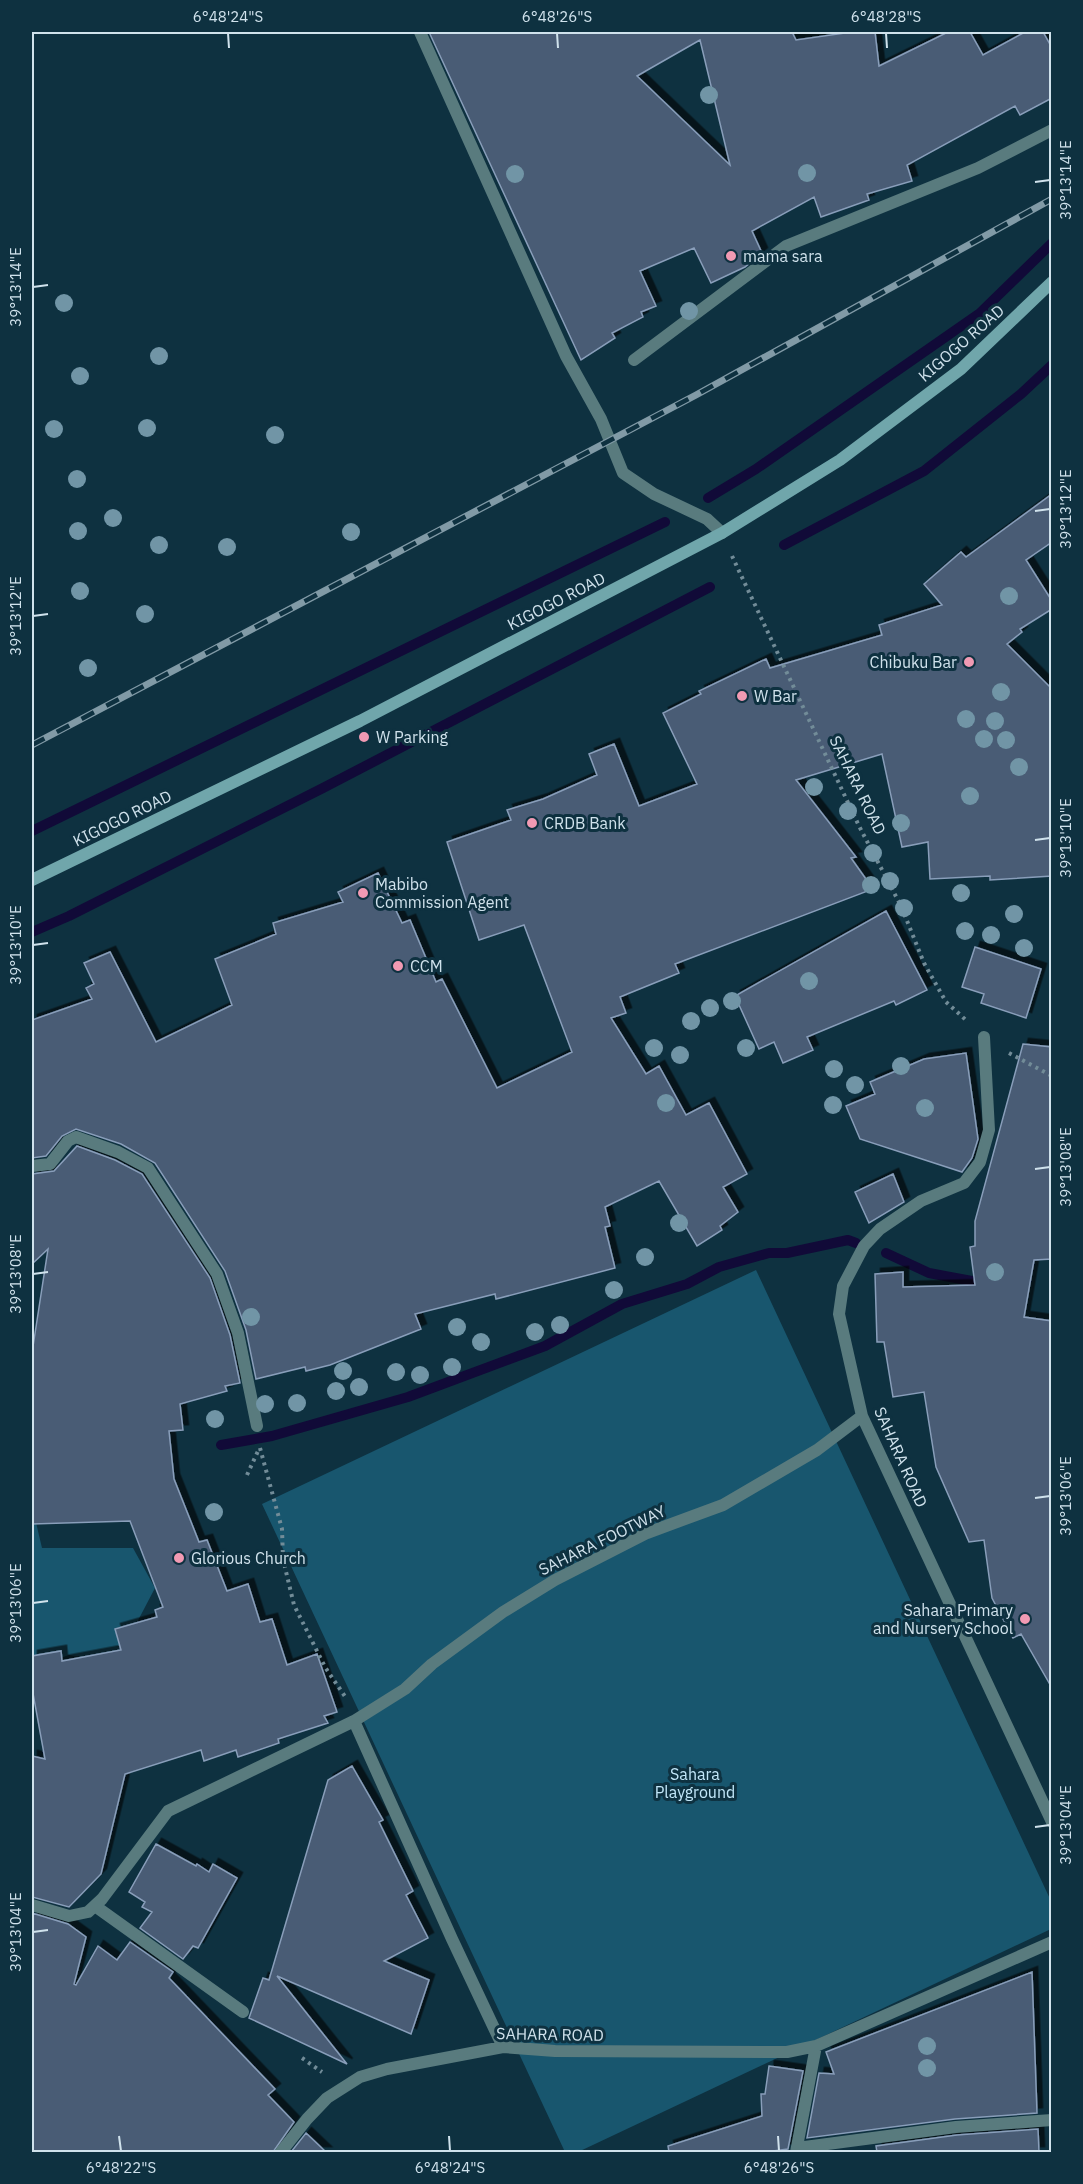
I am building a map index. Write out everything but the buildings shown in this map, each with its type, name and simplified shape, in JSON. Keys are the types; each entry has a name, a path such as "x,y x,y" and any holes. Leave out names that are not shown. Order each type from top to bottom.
{"main road":[{"name":"KIGOGO ROAD","path":"32,880 360,721 722,533 840,460 961,369 1052,282"}],"street":[{"path":"420,32 566,356 601,419 623,473 654,494 706,519 722,533"},
{"path":"634,360 786,246 978,168 1052,130"},
{"name":"SAHARA ROAD","path":"984,1037 989,1130 980,1162 964,1183 921,1201 880,1229 864,1246 843,1286 839,1314 862,1416 1052,1822"},
{"path":"32,1166 50,1164 68,1141 76,1137 118,1152 148,1168 216,1274 238,1334 257,1426"},
{"name":"SAHARA FOOTWAY","path":"94,1906 168,1811 354,1721 405,1689 432,1664 503,1612 555,1580 647,1533 723,1505 818,1450 862,1416"},
{"path":"354,1721 503,2047"},
{"path":"32,1905 69,1916 88,1912 94,1906 243,2012"},
{"name":"SAHARA ROAD","path":"281,2152 307,2118 327,2098 360,2077 387,2069 503,2047 555,2051 787,2052 816,2046 1050,1947"},
{"path":"816,2046 797,2150 956,2127 1052,2120"}],"path":[{"name":"SAHARA ROAD","path":"722,533 859,826 901,906 924,963 946,1002 984,1037 1030,1067 1052,1076"},
{"path":"247,1475 260,1447 282,1529 283,1559 294,1605 341,1692 346,1699 368,1712"}],"green space":[{"name":"Sahara Playground","path":"756,1270 1051,1901 1051,1929 578,2152 565,2152 262,1504"},
{"path":"32,1514 34,1514 42,1548 133,1548 155,1588 122,1651 88,1658 69,1655 43,1664 32,1677"}],"waterway":[{"path":"708,498 756,469 980,313 1052,243"},
{"path":"784,545 924,471 1021,394 1052,365"},
{"path":"32,831 665,522"},
{"path":"32,932 69,916 323,788 710,587"},
{"path":"221,1445 272,1436 408,1397 545,1346 622,1304 687,1284 719,1267 769,1253 787,1253 848,1240 856,1243"},
{"path":"886,1253 929,1273 988,1284"}],"railway":[{"path":"32,745 696,395 1052,199"}],"place":[{"name":"mama sara","path":"731,256"},
{"name":"Chibuku Bar","path":"969,662"},
{"name":"W Bar","path":"742,696"},
{"name":"W Parking","path":"364,737"},
{"name":"CRDB Bank","path":"532,823"},
{"name":"Mabibo Commission Agent","path":"363,893"},
{"name":"CCM","path":"398,966"},
{"name":"Glorious Church","path":"179,1558"},
{"name":"Sahara Primary and Nursery School","path":"1025,1619"}]}
